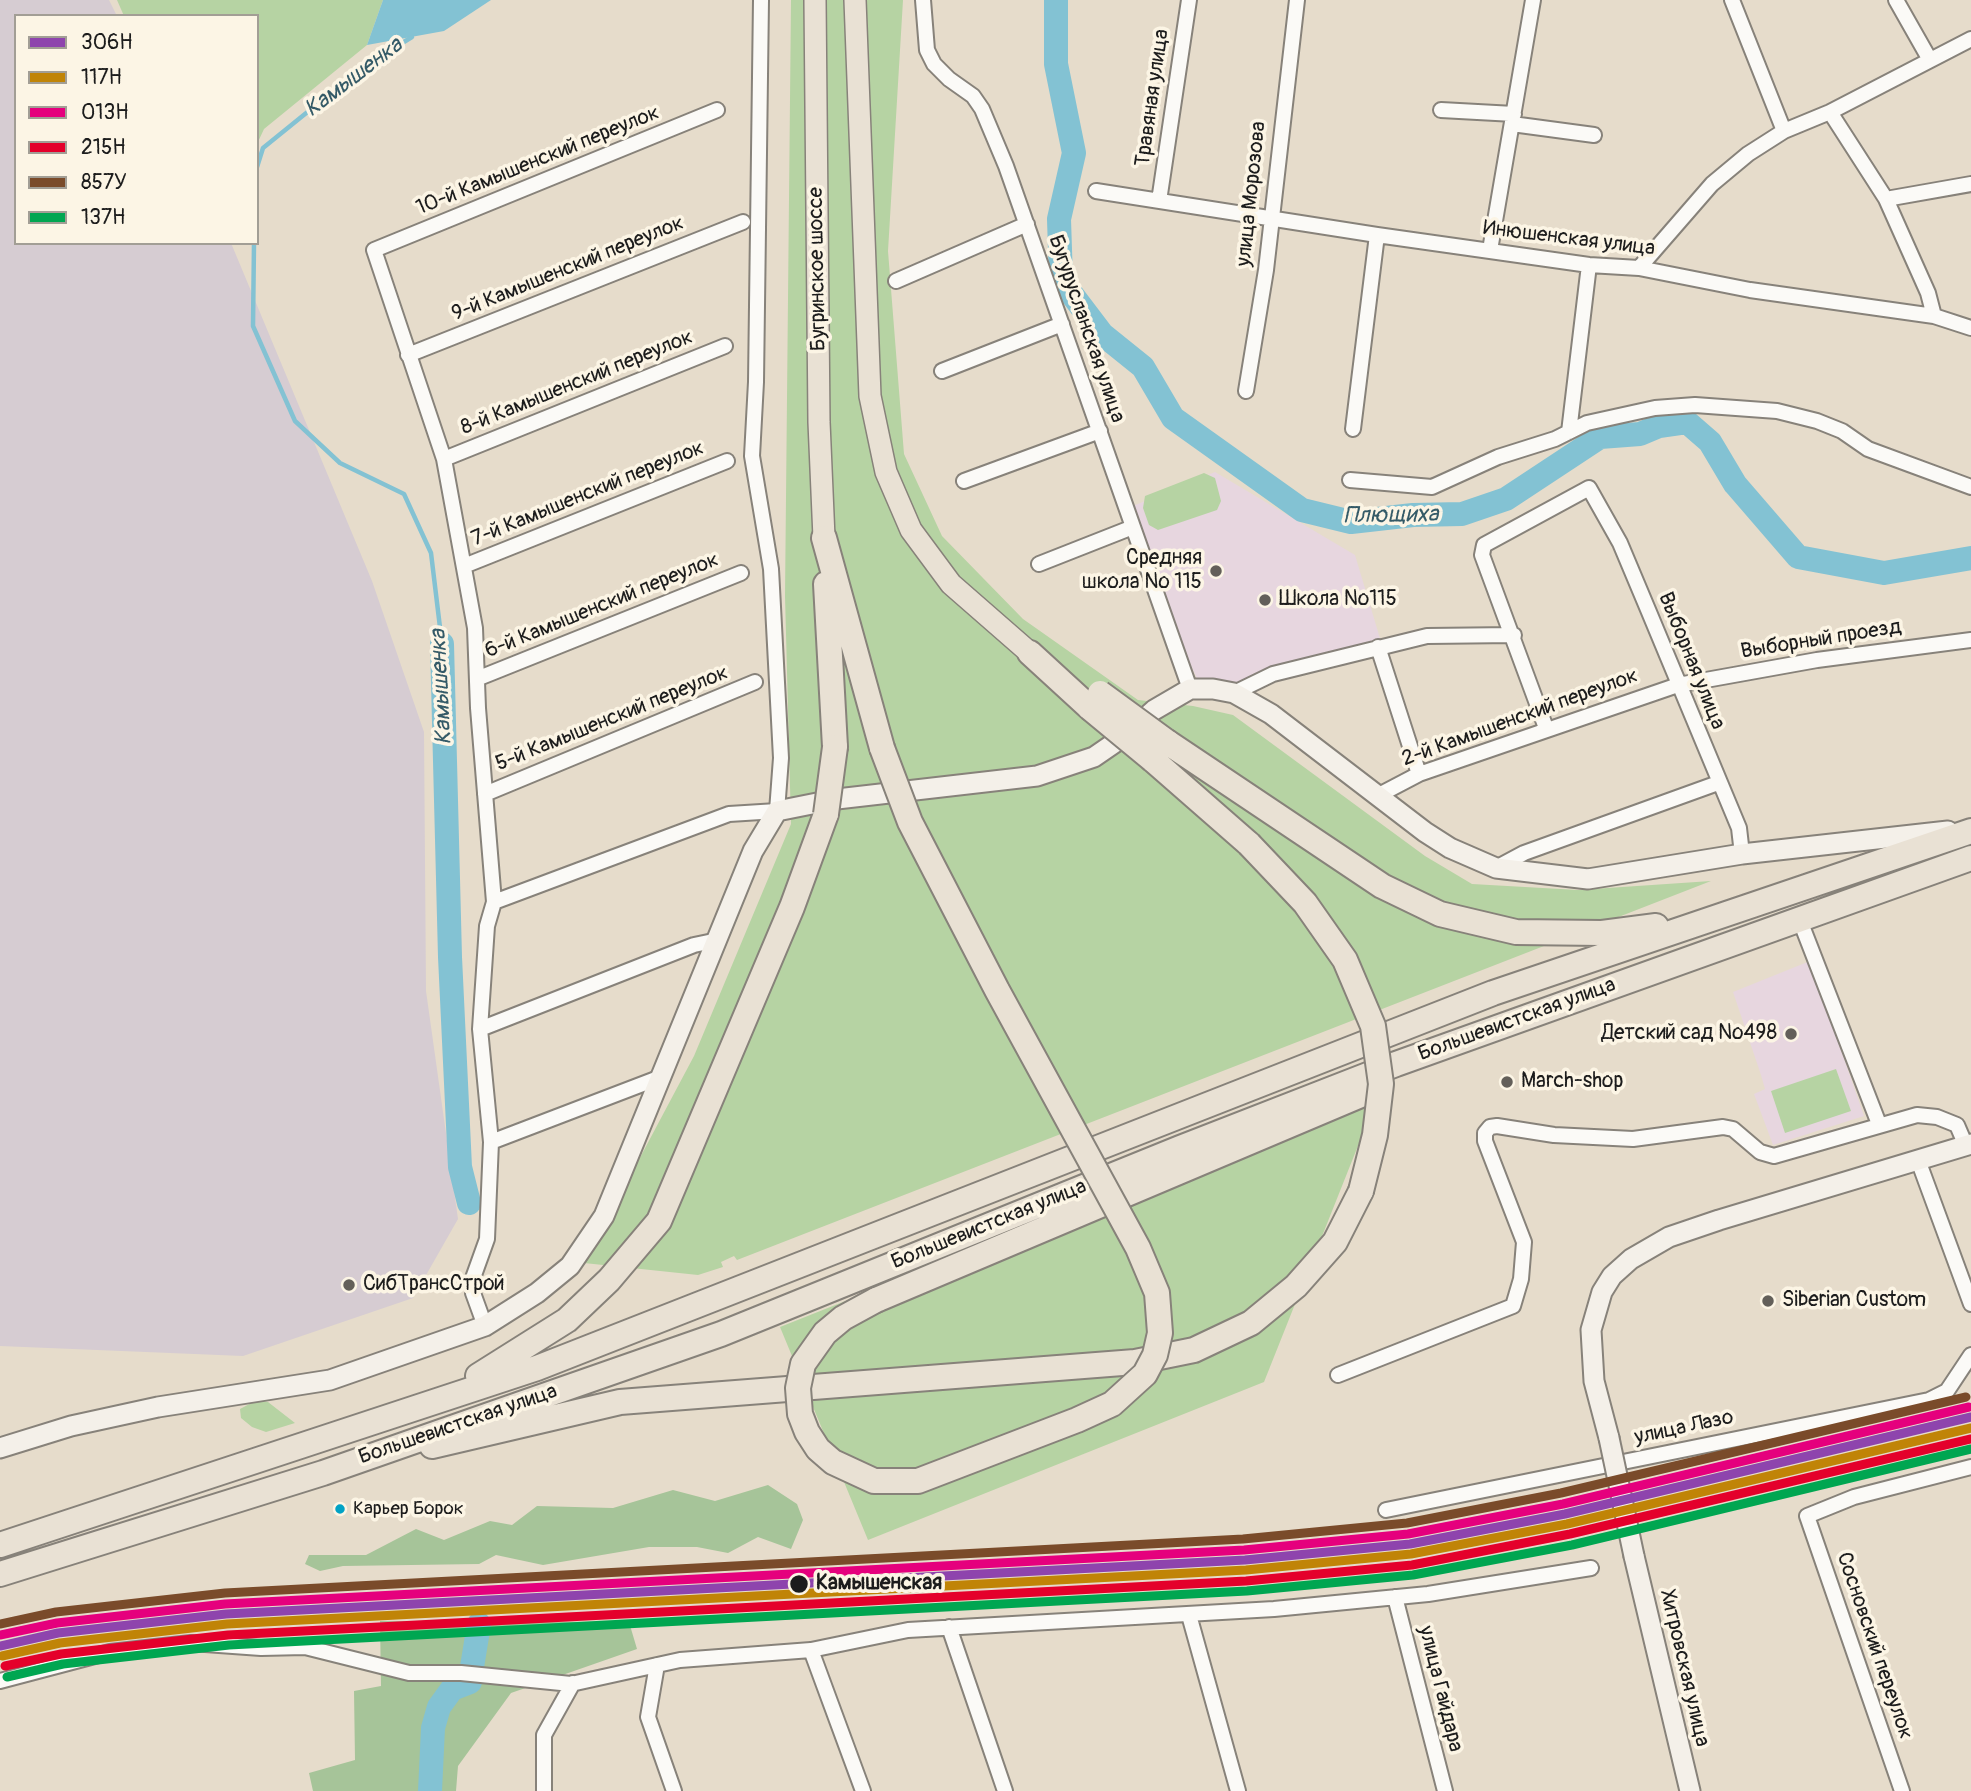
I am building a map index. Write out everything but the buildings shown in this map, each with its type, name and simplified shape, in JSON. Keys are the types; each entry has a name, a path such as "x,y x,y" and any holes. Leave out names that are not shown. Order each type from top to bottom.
{"highway":[{"path":"401,1412 493,1368 567,1320 608,1280 659,1221 792,907 826,814 835,747 824,538"},
{"path":"824,538 882,748 916,834 997,990 1138,1248 1157,1293 1160,1333 1155,1355 1145,1374 1112,1404 1077,1420 918,1481 874,1481 833,1462 818,1449 807,1432 800,1414 798,1388 803,1364 825,1333 843,1318 876,1300 1342,1104 1592,993"},
{"path":"1030,653 1160,751 1382,886 1440,914 1516,932 1602,933 1718,916"},
{"path":"362,1458 465,1441 620,1402 1135,1362 1194,1350 1251,1323 1296,1286 1335,1242 1361,1191 1375,1135 1381,1084 1373,1026 1345,960 1306,903 1160,751"},
{"name":"Большевистская улица","path":"0,1545 537,1368 1493,993 1971,830"},
{"name":"Большевистская улица","path":"0,1574 362,1458 721,1334 1180,1147 1592,993 1971,858"}],"main road":[{"name":"Бугринское шоссе","path":"815,0 819,422 824,538"},
{"path":"855,0 870,396 886,472 911,530 951,584 1030,653"}],"street":[{"path":"0,1448 71,1426 158,1407 330,1380 485,1326 516,1308 570,1266 604,1216 753,850 777,811 781,758 771,569 752,456 756,382 761,0"},
{"name":"Бугурусланская улица","path":"923,0 927,50 934,64 973,96 982,109 1027,225 1190,689"},
{"name":"Травяная улица","path":"1159,201 1189,0"},
{"name":"улица Морозова","path":"1246,391 1272,218 1297,0"},
{"path":"1490,250 1532,0"},
{"path":"1732,0 1784,131"},
{"path":"1896,0 1930,61"},
{"path":"1639,268 1712,184 1748,154 1784,131 1830,112 1971,40"},
{"name":"10-й Камышенский переулок","path":"408,355 374,250 717,110"},
{"path":"1441,110 1513,119 1594,135"},
{"path":"1830,112 1886,199 1928,293 1934,316"},
{"path":"1886,199 1971,184"},
{"name":"Инюшенская улица","path":"1096,191 1377,235 1589,265 1639,268 1750,290 1934,316 1971,328"},
{"name":"9-й Камышенский переулок","path":"408,355 743,222"},
{"path":"896,281 1027,225"},
{"path":"1353,429 1377,235"},
{"path":"1569,432 1589,265"},
{"path":"942,372 1062,324"},
{"name":"8-й Камышенский переулок","path":"444,459 725,346"},
{"path":"408,355 444,459 475,628 479,678 494,902 487,926 480,1030 491,1142 487,1239 473,1278 473,1293 485,1326"},
{"path":"1350,480 1432,487 1498,457 1587,423 1656,408 1695,405 1777,411 1842,431 1868,449 1971,487"},
{"path":"964,481 1100,431"},
{"name":"7-й Камышенский переулок","path":"464,566 727,461"},
{"name":"Выборная улица","path":"1514,635 1482,555 1484,545 1589,488 1620,543 1739,828 1742,854"},
{"path":"1039,564 1133,527"},
{"name":"6-й Камышенский переулок","path":"479,678 741,573"},
{"path":"1234,693 1273,674 1427,636 1514,635 1546,728"},
{"name":"Выборный проезд","path":"1678,685 1817,660 1971,640"},
{"path":"1378,647 1419,774"},
{"name":"5-й Камышенский переулок","path":"485,793 755,682"},
{"name":"2-й Камышенский переулок","path":"1379,795 1419,774 1546,728 1678,685"},
{"path":"494,902 729,814 777,811 837,799 1037,776 1094,757 1126,735 1154,710 1190,689 1234,693 1271,714 1425,832 1450,849 1496,869 1588,879 1742,854 1971,830"},
{"path":"1496,869 1524,853 1718,783"},
{"path":"1799,918 1879,1124"},
{"path":"480,1030 694,944 718,940"},
{"path":"491,1142 661,1077"},
{"path":"1338,1375 1513,1306 1521,1279 1524,1242 1485,1141 1485,1133 1497,1126 1554,1135 1633,1139 1723,1126 1733,1129 1760,1152 1774,1156 1917,1115 1937,1116 1957,1125 1968,1145"},
{"name":"Хитровская улица","path":"1690,1791 1594,1381 1591,1330 1598,1300 1619,1270 1646,1248 1670,1237 1968,1145"},
{"path":"1918,1160 1971,1304"},
{"name":"улица Лазо","path":"1385,1510 1929,1400 1947,1391 1971,1355"},
{"name":"Сосновский переулок","path":"1902,1791 1807,1516 1854,1497 1956,1468 1971,1467"},
{"path":"0,1681 110,1652 191,1643 261,1648 305,1647 409,1673 461,1673 573,1684 680,1660 811,1650 908,1630 1189,1615 1395,1597 1591,1568"},
{"name":"улица Гайдара","path":"1395,1597 1445,1791"},
{"path":"1189,1615 1238,1791"},
{"path":"949,1628 1005,1791"},
{"path":"811,1650 863,1791"},
{"path":"657,1665 648,1717 674,1791"},
{"path":"544,1791 544,1735 573,1684"}],"shaded area":[{"path":"0,0 109,0 116,14 14,14 14,245 232,245 372,581 424,732 426,991 458,1219 413,1298 243,1356 0,1346"},
{"name":"Школа №115","path":"1215,472 1355,555 1382,645 1218,693 1199,683 1121,511"},
{"name":"Детский сад №498","path":"1810,961 1864,1116 1773,1145 1754,1094 1765,1089 1733,992"}],"green space":[{"path":"117,0 383,0 367,45 264,129 259,140 259,14 123,14"},
{"path":"791,0 903,0 888,251 904,454 942,536 1023,619 1138,700 1193,706 1233,715 1425,856 1472,884 1578,890 1711,881 737,1260 734,1256 721,1262 723,1267 698,1275 584,1263 694,1056 791,824 785,596"},
{"path":"1204,473 1215,478 1221,501 1217,510 1158,530 1149,525 1143,508 1145,496"},
{"path":"1836,1069 1851,1111 1785,1133 1771,1091"},
{"path":"1381,1088 1264,1382 868,1540 780,1327"},
{"path":"257,1400 268,1402 295,1423 266,1432 252,1427 241,1418 240,1409"},
{"path":"768,1485 797,1504 803,1520 791,1549 758,1537 728,1553 697,1547 649,1547 543,1565 496,1555 479,1564 343,1566 320,1571 305,1564 309,1555 366,1555 416,1529 444,1540 490,1521 512,1525 537,1506 613,1508 673,1490 715,1501"},
{"path":"380,1621 629,1622 637,1649 511,1693 458,1766 456,1791 313,1791 309,1773 355,1760 354,1691 381,1686"}],"water":[{"path":"383,0 491,0 444,31 367,45"}],"waterway":[{"name":"Плющиха","path":"1056,0 1056,64 1074,153 1059,219 1061,280 1102,334 1143,367 1173,418 1302,510 1351,522 1413,515 1462,514 1506,499 1600,437 1640,434 1659,426 1687,422 1710,442 1735,484 1798,557 1884,573 1971,558"},
{"name":"Камышенка","path":"259,161 263,148 363,67 412,37"},
{"name":"Камышенка","path":"254,245 253,326 295,421 340,463 404,494 431,553 442,644"},
{"name":"Камышенка","path":"442,644 450,957 460,1167 469,1203"},
{"name":"Камышенка","path":"472,1667 479,1624"},
{"name":"Камышенка","path":"430,1791 433,1728 439,1707 452,1689 470,1682"}],"transit line":[{"name":"857У","path":"0,1624 56,1612 225,1593 1243,1539 1407,1523 1561,1493 1966,1397"},
{"name":"013Н","path":"0,1635 57,1623 225,1604 1244,1550 1408,1534 1563,1504 1969,1407"},
{"name":"306Н","path":"0,1646 58,1633 226,1614 1245,1560 1410,1544 1565,1514 1971,1417"},
{"name":"117Н","path":"2,1656 60,1643 227,1624 1246,1570 1411,1554 1567,1524 1971,1428"},
{"name":"215Н","path":"5,1666 61,1654 228,1635 1246,1581 1412,1565 1570,1534 1971,1439"},
{"name":"137Н","path":"7,1677 63,1664 229,1645 1247,1591 1413,1575 1572,1545 1971,1449"}],"place":[{"name":"Средняя школа № 115","path":"1216,571"},
{"name":"Школа №115","path":"1265,600"},
{"name":"Детский сад №498","path":"1791,1034"},
{"name":"March-shop","path":"1507,1082"},
{"name":"СибТрансСтрой","path":"349,1285"},
{"name":"Siberian Custom","path":"1768,1301"},
{"name":"Карьер Борок","path":"340,1509"},
{"name":"Камышенская","path":"799,1584"}]}
